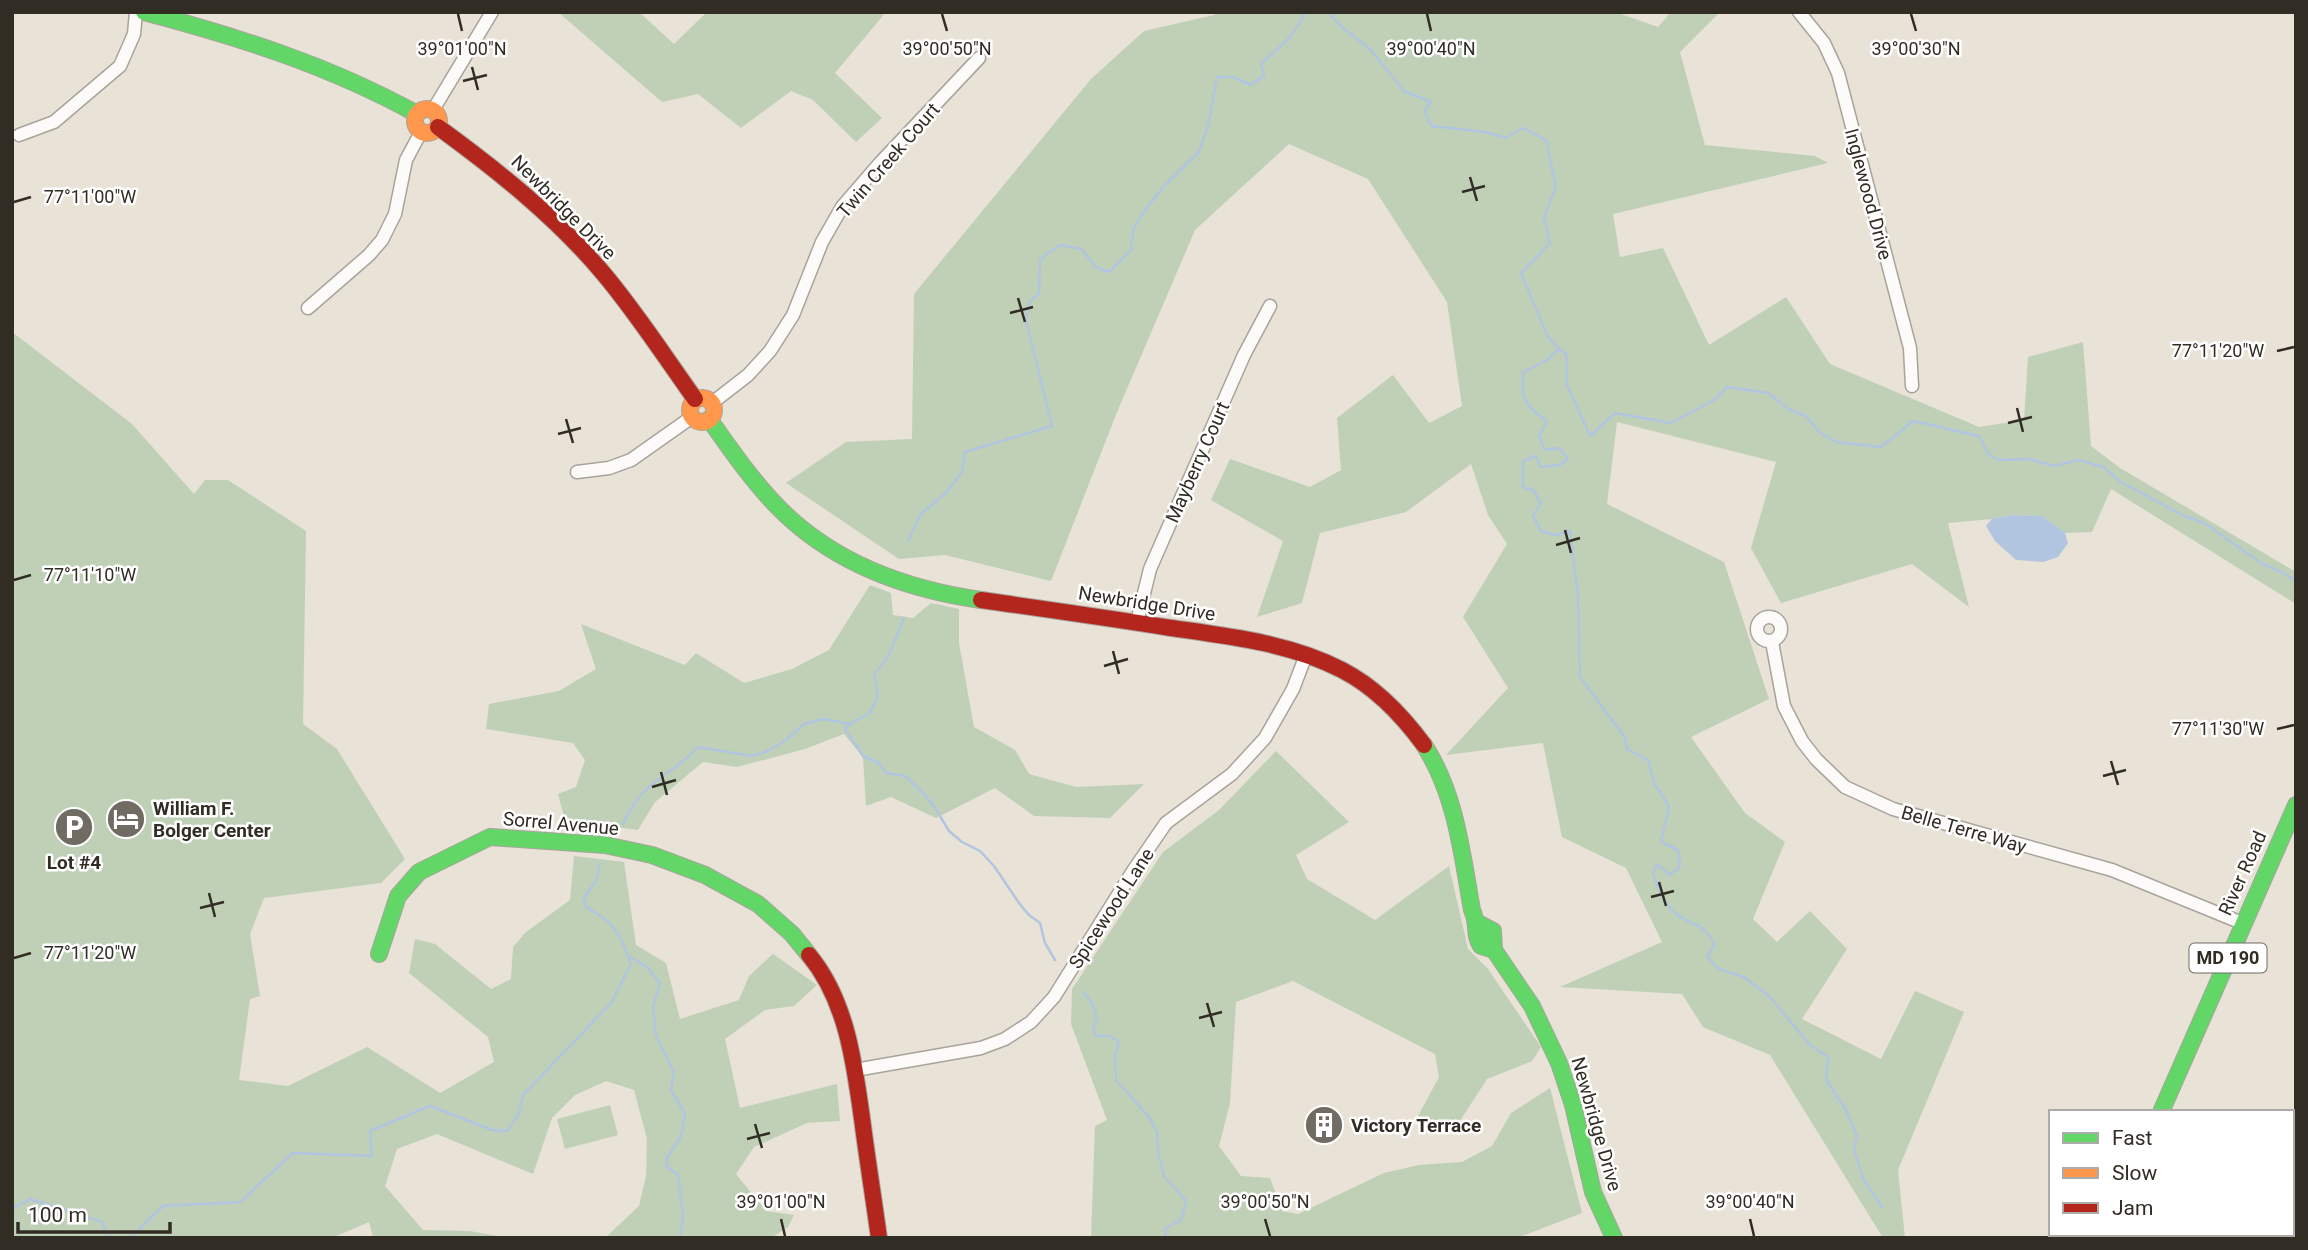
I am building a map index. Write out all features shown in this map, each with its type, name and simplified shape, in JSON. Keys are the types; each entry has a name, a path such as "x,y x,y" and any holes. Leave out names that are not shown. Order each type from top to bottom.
{"street":[{"path":"19,135 54,122 120,66 134,34 136,12"},
{"path":"144,12 228,34 312,62 388,97 439,116 438,127 432,132 421,132"},
{"path":"421,132 415,122 425,112 492,12"},
{"name":"Inglewood Drive","path":"1799,12 1824,43 1838,74 1910,348 1912,387"},
{"name":"Twin Creek Court","path":"705,407 748,375 771,351 793,315 822,242 842,208 880,163 979,58"},
{"name":"Newbridge Drive","path":"438,127 491,164 572,239 604,274 705,407 759,485 786,514 828,547 880,575 942,594 1253,640 1306,655 1343,670 1376,692 1408,724 1433,761 1446,789 1455,818 1472,910 1478,923 1477,942 1494,950 1532,1006 1559,1063 1573,1104 1593,1192 1614,1238"},
{"path":"308,308 369,255 382,240 395,214 406,160 421,132"},
{"name":"Mayberry Court","path":"1137,622 1150,569 1244,355 1270,306"},
{"path":"577,472 609,468 631,460 692,417 690,407 705,407"},
{"name":"Belle Terre Way","path":"1772,642 1784,706 1790,718 1802,741 1816,759 1845,787 1893,809 2112,870 2242,923"},
{"name":"Spicewood Lane","path":"855,1070 981,1048 1005,1039 1031,1021 1054,997 1166,823 1232,774 1265,738 1293,689 1306,655"},
{"name":"River Road","path":"2162,1110 2296,805"},
{"name":"Sorrel Avenue","path":"379,954 398,897 419,872 490,837 605,845 652,855 705,875 758,904 792,934 815,962 834,995 855,1070 879,1238"}],"green space":[{"path":"558,12 639,12 674,44 707,12 886,12 835,73 882,118 856,142 813,100 791,91 741,128 698,94 662,102"},
{"path":"1217,12 1615,12 1658,27 1671,12 1720,12 1680,52 1705,145 1815,156 1828,163 1613,214 1620,257 1663,248 1709,345 1786,297 1830,364 1979,427 2024,420 2028,357 2083,342 2091,446 2120,468 2296,572 2296,604 2111,489 2092,532 2065,533 2042,516 2011,515 1948,523 1969,607 1912,564 1781,603 1751,548 1776,462 1617,422 1607,504 1724,562 1769,699 1691,737 1745,813 1785,842 1753,919 1777,942 1810,911 1847,949 1802,1019 1881,1059 1915,991 1964,1012 1898,1170 1905,1238 1883,1238 1770,1055 1703,1027 1682,994 1560,987 1662,942 1626,868 1562,837 1543,743 1446,755 1508,688 1463,617 1507,544 1488,515 1471,464 1406,512 1320,533 1302,603 1257,617 1283,541 1211,500 1230,459 1310,487 1341,470 1337,418 1393,375 1429,423 1462,406 1447,302 1368,179 1289,144 1195,230 1117,412 1051,581 945,555 899,559 786,483 846,442 912,439 914,294 1091,79 1144,31 1214,15"},
{"path":"12,332 132,424 194,494 205,480 228,480 306,531 303,724 337,749 405,859 381,883 264,898 250,934 260,996 250,999 239,1080 288,1086 367,1047 440,1093 494,1062 488,1037 409,973 415,939 435,944 491,989 511,979 513,947 526,932 570,900 574,856 624,862 636,945 666,963 680,1019 739,1000 749,976 773,954 817,985 794,1006 765,1010 725,1039 740,1108 837,1084 840,1121 807,1123 754,1147 736,1174 766,1211 794,1215 788,1227 771,1238 605,1238 639,1206 646,1176 647,1139 634,1090 606,1081 575,1095 552,1118 533,1174 437,1134 397,1149 385,1186 423,1230 470,1231 507,1238 373,1238 369,1222 332,1238 12,1238"},
{"path":"870,585 891,593 893,615 913,618 931,603 959,609 959,643 974,727 1015,750 1029,774 1076,787 1144,784 1110,818 1034,816 995,788 936,818 891,797 866,806 863,757 844,734 805,749 737,767 703,762 655,802 638,830 565,820 558,794 576,787 585,760 573,743 486,729 489,704 559,691 596,669 581,624 685,665 696,653 744,683 792,669 829,650"},
{"path":"1276,751 1349,822 1296,855 1307,879 1375,920 1449,866 1468,949 1488,969 1541,1047 1532,1061 1487,1079 1458,1124 1432,1131 1418,1116 1439,1077 1435,1054 1293,981 1236,1002 1230,1103 1219,1146 1241,1176 1270,1178 1282,1211 1298,1214 1384,1173 1419,1165 1462,1162 1492,1146 1511,1113 1550,1088 1582,1213 1517,1238 1091,1238 1095,1126 1107,1120 1071,1024 1072,989 1163,852 1219,810"},
{"path":"610,1105 618,1135 565,1149 557,1119"}],"water":[{"path":"2011,515 2042,516 2065,533 2068,543 2058,557 2043,562 2016,560 1995,541 1986,526 1992,519"}],"waterway":[{"path":"908,541 921,514 947,492 962,472 965,452 1052,426 1026,320 1030,301 1039,294 1040,259 1060,245 1081,249 1096,267 1109,272 1131,250 1133,230 1142,214 1164,186 1199,152 1208,126 1217,77 1233,77 1251,85 1264,76 1261,63 1287,40 1305,12"},
{"path":"1328,12 1371,50 1404,91 1431,102 1424,112 1432,126 1485,132 1506,138 1523,128 1546,140 1556,187 1544,217 1550,243 1521,273 1548,337 1559,349 1547,360 1523,372 1523,390 1529,406 1547,421 1539,436 1545,450 1559,448 1568,458 1560,465 1541,467 1535,456 1523,461 1523,487 1534,491 1541,503 1533,516 1541,531 1556,535 1570,531 1578,597 1580,677 1624,736 1627,749 1648,760 1655,785 1669,806 1661,842 1678,850 1680,866 1670,875 1657,864 1653,873 1664,900 1675,913 1706,931 1715,944 1707,957 1719,969 1744,977 1769,996 1809,1044 1828,1057 1826,1080 1846,1110 1857,1136 1854,1150 1863,1178 1882,1207"},
{"path":"1559,349 1566,354 1567,385 1590,436 1615,413 1671,423 1714,400 1727,387 1768,393 1788,409 1806,416 1820,433 1837,442 1881,447 1913,421 1979,436 1989,455 1999,460 2030,459 2054,466 2079,460 2103,467 2121,482 2182,515 2206,524 2261,563 2296,581"},
{"path":"623,824 630,809 647,789 698,747 752,756 768,751 804,724 823,719 850,724 870,713 878,697 874,675 888,657 904,618"},
{"path":"850,724 845,729 863,756 879,763 886,773 905,776 934,806 949,831 962,842 980,851 994,866 1019,903 1040,923 1045,943 1055,960"},
{"path":"130,1238 163,1206 240,1202 293,1153 372,1156 370,1131 430,1106 492,1130 507,1131 519,1113 523,1095 612,1002 631,964 616,930 586,907 584,898 596,881 600,864"},
{"path":"630,957 647,967 660,983 653,1007 656,1036 674,1073 671,1090 685,1114 681,1136 667,1158 666,1166 678,1175 683,1215 680,1238"},
{"path":"1084,993 1092,1003 1097,1018 1093,1029 1096,1036 1109,1036 1119,1041 1115,1055 1116,1080 1149,1117 1157,1132 1158,1152 1164,1176 1186,1201 1181,1220 1166,1228 1165,1238"},
{"path":"12,1209 30,1199 102,1222 108,1238"}],"traffic: fast":[{"path":"144,12 284,54 351,81 417,114"},
{"path":"709,419 740,463 775,504 820,542 844,557 896,580 924,589 981,600"},
{"path":"1424,745 1451,804 1479,942 1481,946 1494,950"},
{"path":"2162,1110 2296,805"},
{"path":"379,954 398,896 419,872 490,837 605,845 652,855 705,875 758,904 792,934 809,955"},
{"path":"1478,923 1493,931 1494,950 1532,1006 1559,1063 1573,1105 1593,1192 1614,1238"}],"traffic: slow":[{"path":"427,109 436,112 439,121 436,130 427,133 418,130 415,121 418,112 427,109"},
{"path":"702,398 711,401 714,410 711,419 702,422 693,419 690,410 693,401 702,398"}],"traffic: jam":[{"path":"438,127 525,195 585,252 627,303 695,399"},
{"path":"981,600 1236,638 1301,653 1342,670 1377,693 1407,723 1424,745"},
{"path":"809,955 833,993 848,1036 879,1238"}],"place":[{"name":"William F. Bolger Center","path":"126,819"},
{"name":"Lot #4","path":"74,827"},
{"name":"Victory Terrace","path":"1324,1125"}]}
